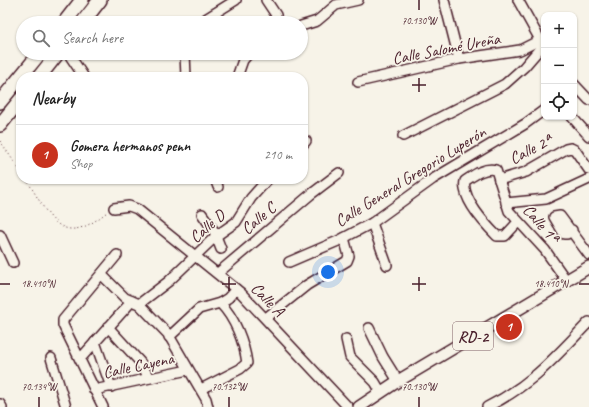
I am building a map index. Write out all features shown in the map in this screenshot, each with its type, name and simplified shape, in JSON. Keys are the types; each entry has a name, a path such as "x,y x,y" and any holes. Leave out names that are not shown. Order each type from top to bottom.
{"highway":[{"path":"69,16 82,0"},
{"path":"87,16 100,0"},
{"path":"24,72 34,60"},
{"path":"43,72 52,60"},
{"path":"0,102 16,82"},
{"path":"0,125 16,105"}],"main road":[{"name":"RD-2","path":"359,407 398,381 589,267"}],"street":[{"path":"210,16 236,0"},
{"path":"266,0 276,16"},
{"path":"308,24 317,21 337,2 358,0"},
{"path":"444,0 459,59"},
{"path":"518,0 541,42"},
{"name":"Calle Salomé Ureña","path":"358,82 459,59 520,50 541,44"},
{"path":"403,136 505,84 524,67 541,45"},
{"path":"73,60 81,72"},
{"path":"185,60 186,72"},
{"path":"239,72 244,60"},
{"path":"577,87 589,100"},
{"name":"Calle General Gregorio Luperón","path":"289,262 344,238 372,223 433,179 525,124 541,112"},
{"path":"575,120 589,136"},
{"name":"Calle 2ª","path":"499,180 526,172 566,149 571,148 575,150 589,170"},
{"path":"499,180 496,170 490,168 479,172 465,181 463,187 477,215 497,236 505,236 518,222"},
{"name":"Calle C","path":"218,273 310,195 339,173"},
{"path":"506,203 546,199 589,179"},
{"name":"Calle 1ª","path":"499,180 509,211 545,250 566,280"},
{"name":"Calle D","path":"80,359 108,327 136,302 169,281 196,257 216,236 239,219 251,198 264,184"},
{"name":"Calle A","path":"114,208 129,206 137,209 218,273 266,318 309,367 348,407"},
{"path":"202,214 214,231 221,249"},
{"path":"372,223 387,265"},
{"path":"572,230 589,255"},
{"path":"0,235 13,263"},
{"path":"266,318 307,285 347,261 349,256 344,238"},
{"path":"103,407 63,325 66,315 102,275 117,255"},
{"path":"102,275 125,298 136,302 169,337 201,389 208,407"},
{"path":"169,337 199,309 220,302 236,289"},
{"path":"201,389 240,369 247,363 245,349 229,312 220,302"},
{"path":"487,407 514,392 533,379 551,363 589,322"},
{"path":"108,327 140,362 150,378"},
{"path":"370,328 383,357 398,381"},
{"path":"346,339 350,356 375,382 381,392"},
{"path":"95,342 111,386"},
{"path":"51,358 66,407"},
{"name":"Calle Cayena","path":"94,390 188,370"}],"path":[{"path":"0,141 16,165"},
{"path":"29,184 56,224 65,229 74,229 84,226 114,208"}],"place":[{"name":"Gomera hermanos penn","path":"509,327"}]}
